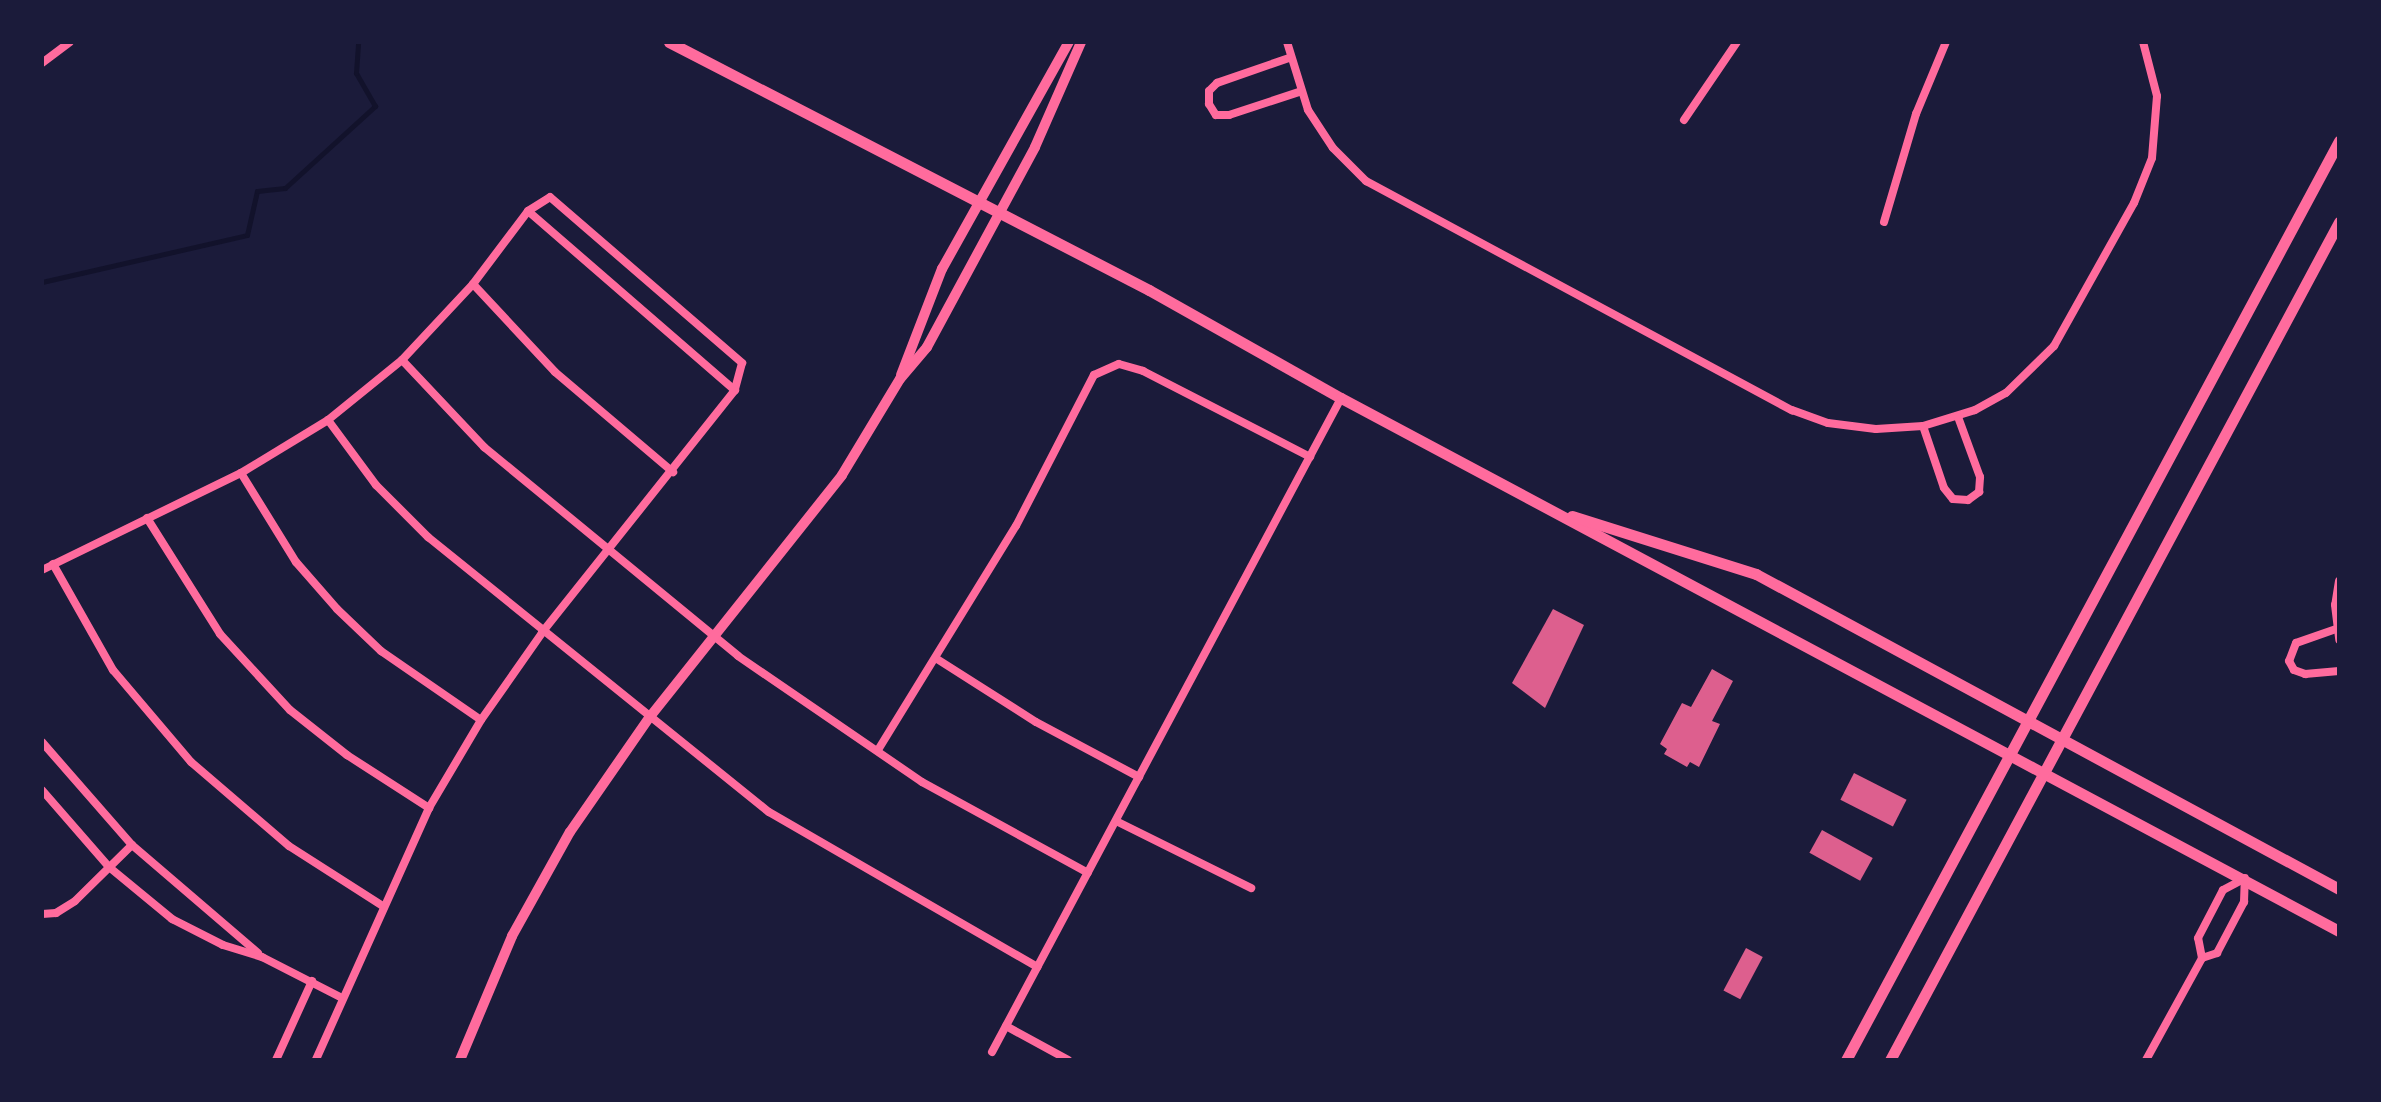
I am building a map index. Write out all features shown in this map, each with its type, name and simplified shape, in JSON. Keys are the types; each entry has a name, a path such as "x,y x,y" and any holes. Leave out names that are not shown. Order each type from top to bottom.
{"main road":[{"path":"669,42 978,201 2339,931"},
{"path":"1846,1060 2339,141"},
{"path":"1890,1060 2339,222"},
{"path":"1545,507 1756,574 2339,889"}],"street":[{"path":"42,63 70,42"},
{"path":"900,379 911,339 978,201 1069,42"},
{"path":"460,1060 512,936 547,870 649,718 850,465 900,379 927,347 1000,213 1081,42"},
{"path":"1287,42 1299,92 1333,148 1366,181 1792,410 1853,427 1923,426 1958,417 2006,393 2042,362 2067,327 2134,203 2152,158 2158,118 2154,77 2143,42"},
{"path":"1684,120 1737,42"},
{"path":"1884,222 1916,114 1946,42"},
{"path":"1289,58 1217,83 1209,91 1209,104 1216,115 1229,115 1299,92"},
{"path":"42,570 241,473 328,420 402,360 473,284 528,211 540,200 557,198 742,363 735,390 673,472 542,633 481,720 429,808 316,1060"},
{"path":"528,211 735,390"},
{"path":"473,284 555,372 673,472"},
{"path":"402,360 484,447 607,553 714,636 935,789 1088,873"},
{"path":"878,750 937,659 1016,526 1094,375 1119,364 1143,371 1310,457"},
{"path":"992,1052 1341,398"},
{"path":"1923,426 1944,488 1953,499 1968,500 1979,492 1980,477 1958,417"},
{"path":"328,420 400,511 542,633 769,812 1038,967"},
{"path":"241,473 296,562 337,609 381,651 481,720"},
{"path":"147,518 220,634 280,700 325,740 429,808"},
{"path":"53,564 113,670 191,762 289,846 383,906"},
{"path":"2339,581 2336,628 2339,640"},
{"path":"2336,628 2296,643 2289,661 2294,670 2305,674 2339,671"},
{"path":"937,659 1036,722 1139,777"},
{"path":"42,742 132,845 262,957"},
{"path":"42,790 109,867 172,919 223,945 262,957 342,998"},
{"path":"1116,821 1251,888"},
{"path":"42,914 56,913 75,901 132,845"},
{"path":"2202,958 2217,953 2238,915 2245,878"},
{"path":"2146,1060 2202,958 2198,938 2223,890 2245,878"},
{"path":"276,1060 312,981"},
{"path":"1006,1026 1068,1060"}],"building":[{"path":"1553,609 1584,625 1545,708 1512,683"},
{"path":"1712,669 1733,681 1712,721 1720,724 1699,767 1690,762 1687,767 1664,754 1667,749 1660,744 1682,703 1691,707"},
{"path":"1854,773 1907,800 1893,827 1840,800"},
{"path":"1822,830 1873,858 1860,881 1809,853"},
{"path":"1746,948 1763,957 1740,999 1723,990"}],"waterway":[{"path":"42,282 247,235 257,191 285,188 375,106 356,73 358,42"}]}
